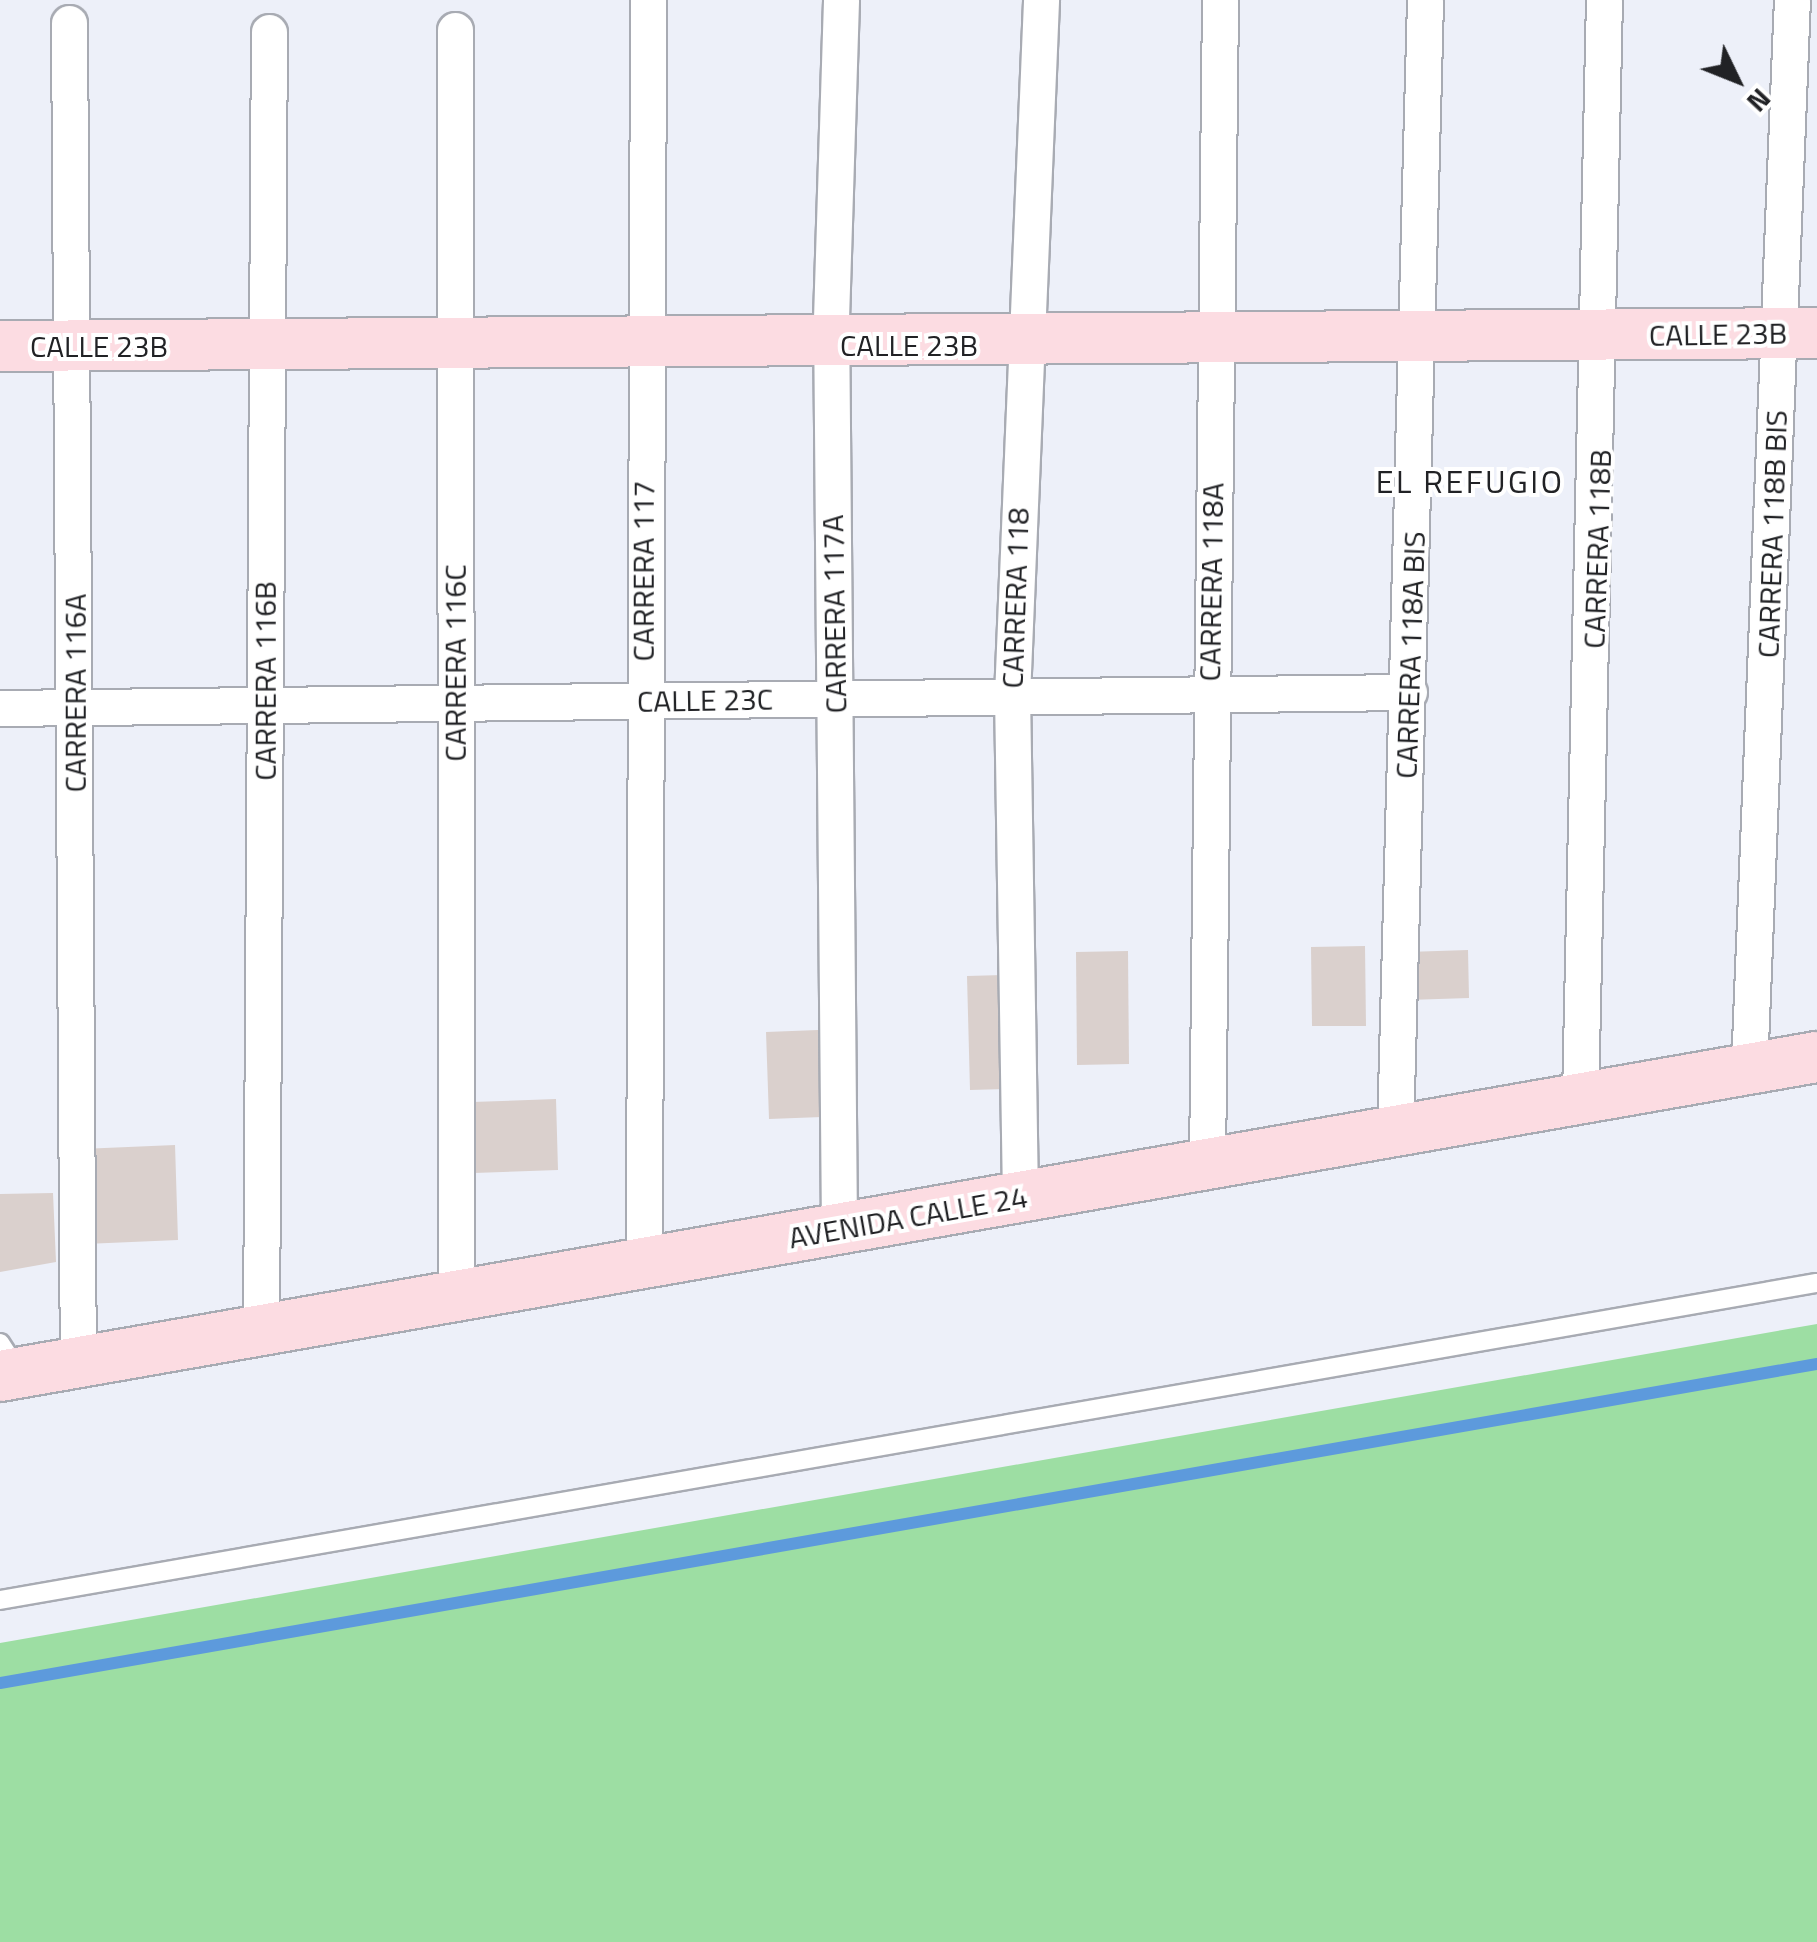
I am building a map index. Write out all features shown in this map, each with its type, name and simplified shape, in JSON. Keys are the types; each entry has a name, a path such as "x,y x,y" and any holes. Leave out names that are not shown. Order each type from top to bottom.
{"main road":[{"name":"CALLE 23B","path":"0,346 1022,344 1799,333"},
{"name":"AVENIDA CALLE 24","path":"6,1364 78,1363 1817,1057"}],"street":[{"name":"CARRERA 117","path":"644,1263 643,345 648,0"},
{"name":"CARRERA 117A","path":"839,1228 831,345 841,0"},
{"name":"CARRERA 118","path":"1020,1197 1012,696 1022,344 1041,0"},
{"name":"CARRERA 118A","path":"1207,1164 1220,0"},
{"name":"CARRERA 118A BIS","path":"1395,1130 1425,0"},
{"name":"CARRERA 118B","path":"1580,1098 1603,337 1604,0"},
{"name":"CARRERA 118B BIS","path":"1749,1069 1799,333 1792,0"},
{"name":"CARRERA 116A","path":"69,23 78,1363"},
{"name":"CARRERA 116C","path":"455,30 456,1296"},
{"name":"CARRERA 116B","path":"261,1330 269,32"},
{"name":"CALLE 23C","path":"0,708 1409,692"}],"lane":[{"path":"0,1600 1817,1283"}],"green space":[{"path":"1817,1324 1817,1942 0,1942 0,1643"}],"building":[{"path":"1365,946 1366,1026 1312,1026 1311,947"},
{"path":"1468,950 1469,998 1408,1000 1407,952"},
{"path":"1128,951 1129,1064 1077,1065 1076,952"},
{"path":"1003,975 1006,1089 970,1090 967,976"},
{"path":"818,1030 822,1117 769,1119 766,1032"},
{"path":"556,1099 558,1170 474,1173 472,1102"},
{"path":"175,1145 178,1240 85,1244 81,1149"},
{"path":"53,1193 56,1262 0,1272 0,1194"}],"waterway":[{"path":"0,1683 1817,1364"}],"district":[{"name":"EL REFUGIO","path":"1470,481"}]}
